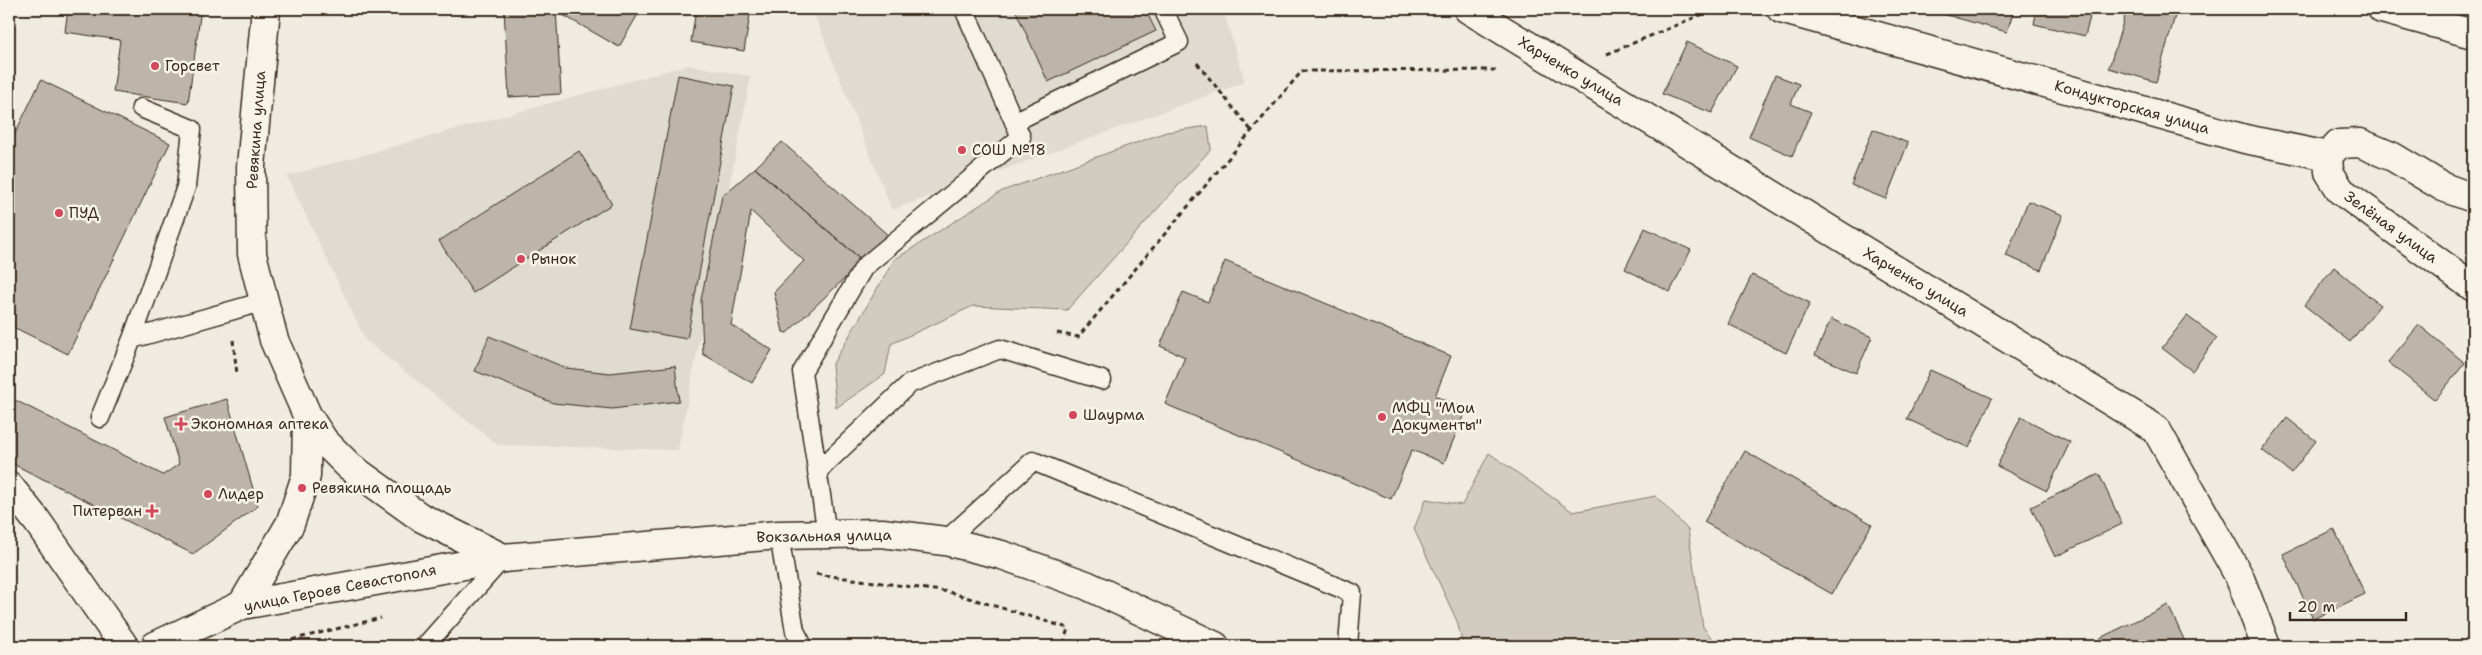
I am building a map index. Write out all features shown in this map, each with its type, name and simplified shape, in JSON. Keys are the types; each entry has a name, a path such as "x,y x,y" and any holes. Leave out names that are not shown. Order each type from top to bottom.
{"street":[{"name":"Ревякина улица","path":"266,9 251,166 252,254 274,340 307,415 324,441 349,466 391,498 420,516 503,558"},
{"name":"Харченко улица","path":"1468,9 2156,429 2239,576 2266,646"},
{"name":"Кондукторская улица","path":"1781,9 2245,139 2328,156"},
{"path":"2382,9 2473,34"},
{"path":"2328,156 2339,144 2360,143 2393,157 2443,187 2473,198"},
{"name":"Зелёная улица","path":"2328,156 2329,172 2341,191 2473,287"},
{"path":"242,605 290,524 306,476 307,415"},
{"path":"9,486 38,520 124,646"},
{"name":"Вокзальная улица","path":"503,558 779,535 882,533 945,540 1002,554 1086,585 1215,646"},
{"name":"улица Героев Севастополя","path":"155,646 242,605 503,558"}],"lane":[{"path":"827,534 802,372 864,266 1021,137 964,9"},
{"path":"1014,122 1179,42 1163,9"},
{"path":"100,418 132,339 186,188 192,129 141,108"},
{"path":"132,339 264,301"},
{"path":"817,472 909,384 1000,349 1102,380"},
{"path":"945,540 1032,461 1352,593 1348,646"},
{"path":"779,535 795,631 803,646"},
{"path":"433,645 503,558"}],"path":[{"path":"1568,70 1715,9"},
{"path":"1049,332 1078,336 1302,71 1509,70"},
{"path":"1220,90 1251,130"},
{"path":"785,570 948,592 1068,628 1063,646"},
{"path":"266,646 386,616"}],"shaded area":[{"name":"СОШ №18","path":"812,9 1223,9 1245,82 892,210"},
{"name":"Рынок","path":"688,65 751,76 678,450 498,445 366,341 287,176"},
{"path":"1208,126 1211,149 1067,310 973,306 891,344 885,374 836,408 832,365 894,260 1002,191 1166,132"},
{"path":"1489,453 1573,512 1656,496 1688,530 1703,627 1718,646 1463,646 1457,621 1414,529 1426,499 1462,505"}],"building":[{"name":"Горсвет","path":"68,9 201,9 188,103 113,92 120,40 65,32"},
{"path":"504,9 556,9 561,94 509,97"},
{"path":"567,9 641,9 619,47 563,15"},
{"path":"696,9 751,9 744,51 691,42"},
{"path":"1015,9 1145,9 1156,31 1048,82"},
{"path":"1925,9 2014,9 2007,32"},
{"path":"2037,9 2092,9 2085,36 2034,24"},
{"path":"2127,9 2177,9 2156,82 2109,68"},
{"path":"1687,42 1737,66 1712,113 1662,94"},
{"path":"678,75 734,86 687,339 630,329"},
{"path":"1775,75 1799,84 1791,104 1811,112 1792,156 1749,137"},
{"path":"41,80 170,143 68,354 9,325 9,146"},
{"path":"1873,129 1908,143 1886,199 1851,185"},
{"path":"782,142 889,236 863,261 755,168"},
{"path":"579,151 612,204 473,293 439,241"},
{"path":"755,168 863,261 787,333 783,332 774,292 804,261 751,211 731,325 772,350 752,383 703,354 701,300 722,196"},
{"path":"2028,201 2063,215 2041,270 2006,256"},
{"path":"1645,228 1691,250 1670,292 1625,269"},
{"path":"1225,261 1451,356 1435,396 1466,409 1444,463 1412,450 1391,499 1165,404 1185,357 1160,346 1183,292 1208,302"},
{"path":"2334,267 2380,305 2350,342 2304,305"},
{"path":"1752,275 1810,303 1786,353 1728,324"},
{"path":"2187,316 2217,338 2192,371 2162,348"},
{"path":"1831,319 1872,337 1856,373 1815,355"},
{"path":"2419,325 2465,363 2435,400 2388,362"},
{"path":"489,336 566,368 610,373 675,366 679,401 612,409 553,403 475,371"},
{"path":"1930,370 1992,398 1969,448 1907,419"},
{"path":"9,397 163,475 179,464 165,417 227,399 258,506 193,554 9,462"},
{"path":"2021,417 2070,442 2047,491 1997,466"},
{"path":"2287,418 2316,441 2291,473 2262,450"},
{"path":"1745,451 1872,524 1832,594 1704,522"},
{"path":"2099,474 2122,524 2055,557 2031,507"},
{"path":"2334,529 2365,594 2313,619 2283,554"},
{"path":"2168,605 2187,646 2104,646 2100,638"}],"place":[{"name":"Горсвет","path":"155,66"},
{"name":"СОШ №18","path":"962,150"},
{"name":"ПУД","path":"59,213"},
{"name":"Рынок","path":"521,259"},
{"name":"Шаурма","path":"1073,415"},
{"name":"МФЦ \"Мои Документы\"","path":"1382,417"},
{"name":"Экономная аптека","path":"181,424"},
{"name":"Ревякина площадь","path":"302,488"},
{"name":"Лидер","path":"208,494"},
{"name":"Питерван","path":"152,511"}]}
